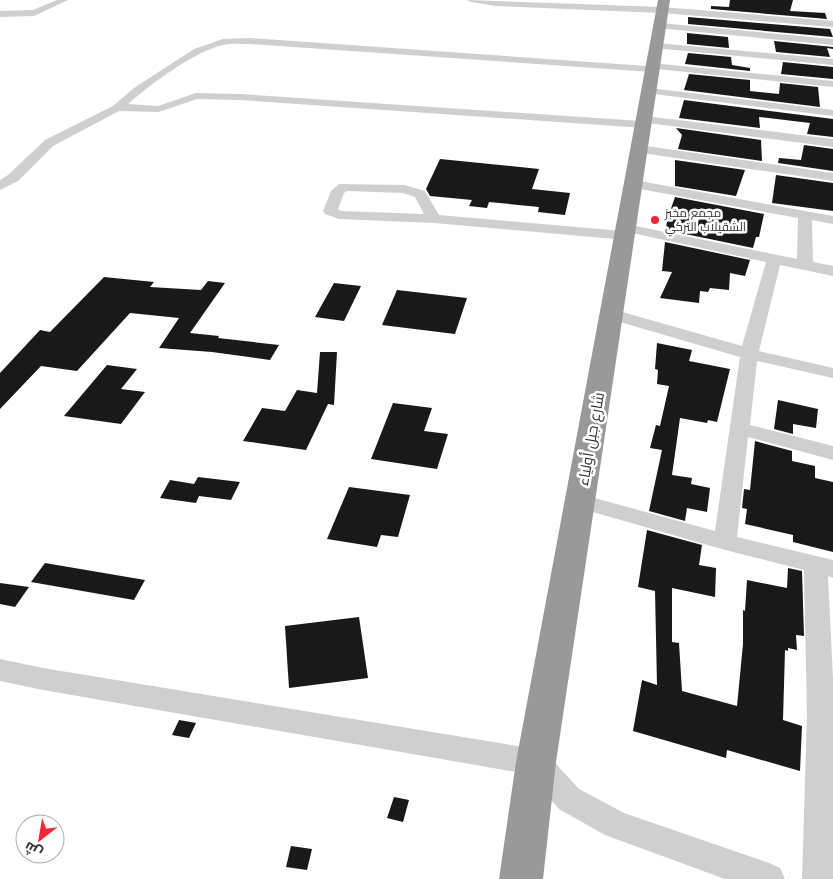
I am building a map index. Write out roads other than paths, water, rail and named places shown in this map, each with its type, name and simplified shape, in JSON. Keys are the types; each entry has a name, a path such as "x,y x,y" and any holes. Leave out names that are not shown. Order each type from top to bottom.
{"highway":[{"name":"شارع جبل أولياء","path":"521,879 536,762 657,44"}],"street":[{"path":"0,14 34,13 64,0"},
{"path":"470,0 496,4 657,44 833,84"},
{"path":"657,44 833,24"},
{"path":"0,186 13,178 49,143 117,108 138,90 196,51 214,44 236,41 657,44 833,42"},
{"path":"657,44 833,62"},
{"path":"657,44 833,113"},
{"path":"117,108 159,109 196,96 240,97 643,131 833,143"},
{"path":"643,131 833,177"},
{"path":"634,184 833,220"},
{"path":"434,220 420,194 404,189 347,186 339,190 330,211 340,215 626,232 833,271"},
{"path":"805,215 805,265"},
{"path":"725,542 749,354 774,259"},
{"path":"612,314 749,354 833,373"},
{"path":"739,428 833,453"},
{"path":"580,501 725,542 824,567 827,716 818,879"},
{"path":"0,670 43,679 536,762 569,798 616,825 770,879"}],"place":[{"name":"مجمع مخبز الشقيلاب التركي","path":"655,220"}]}
